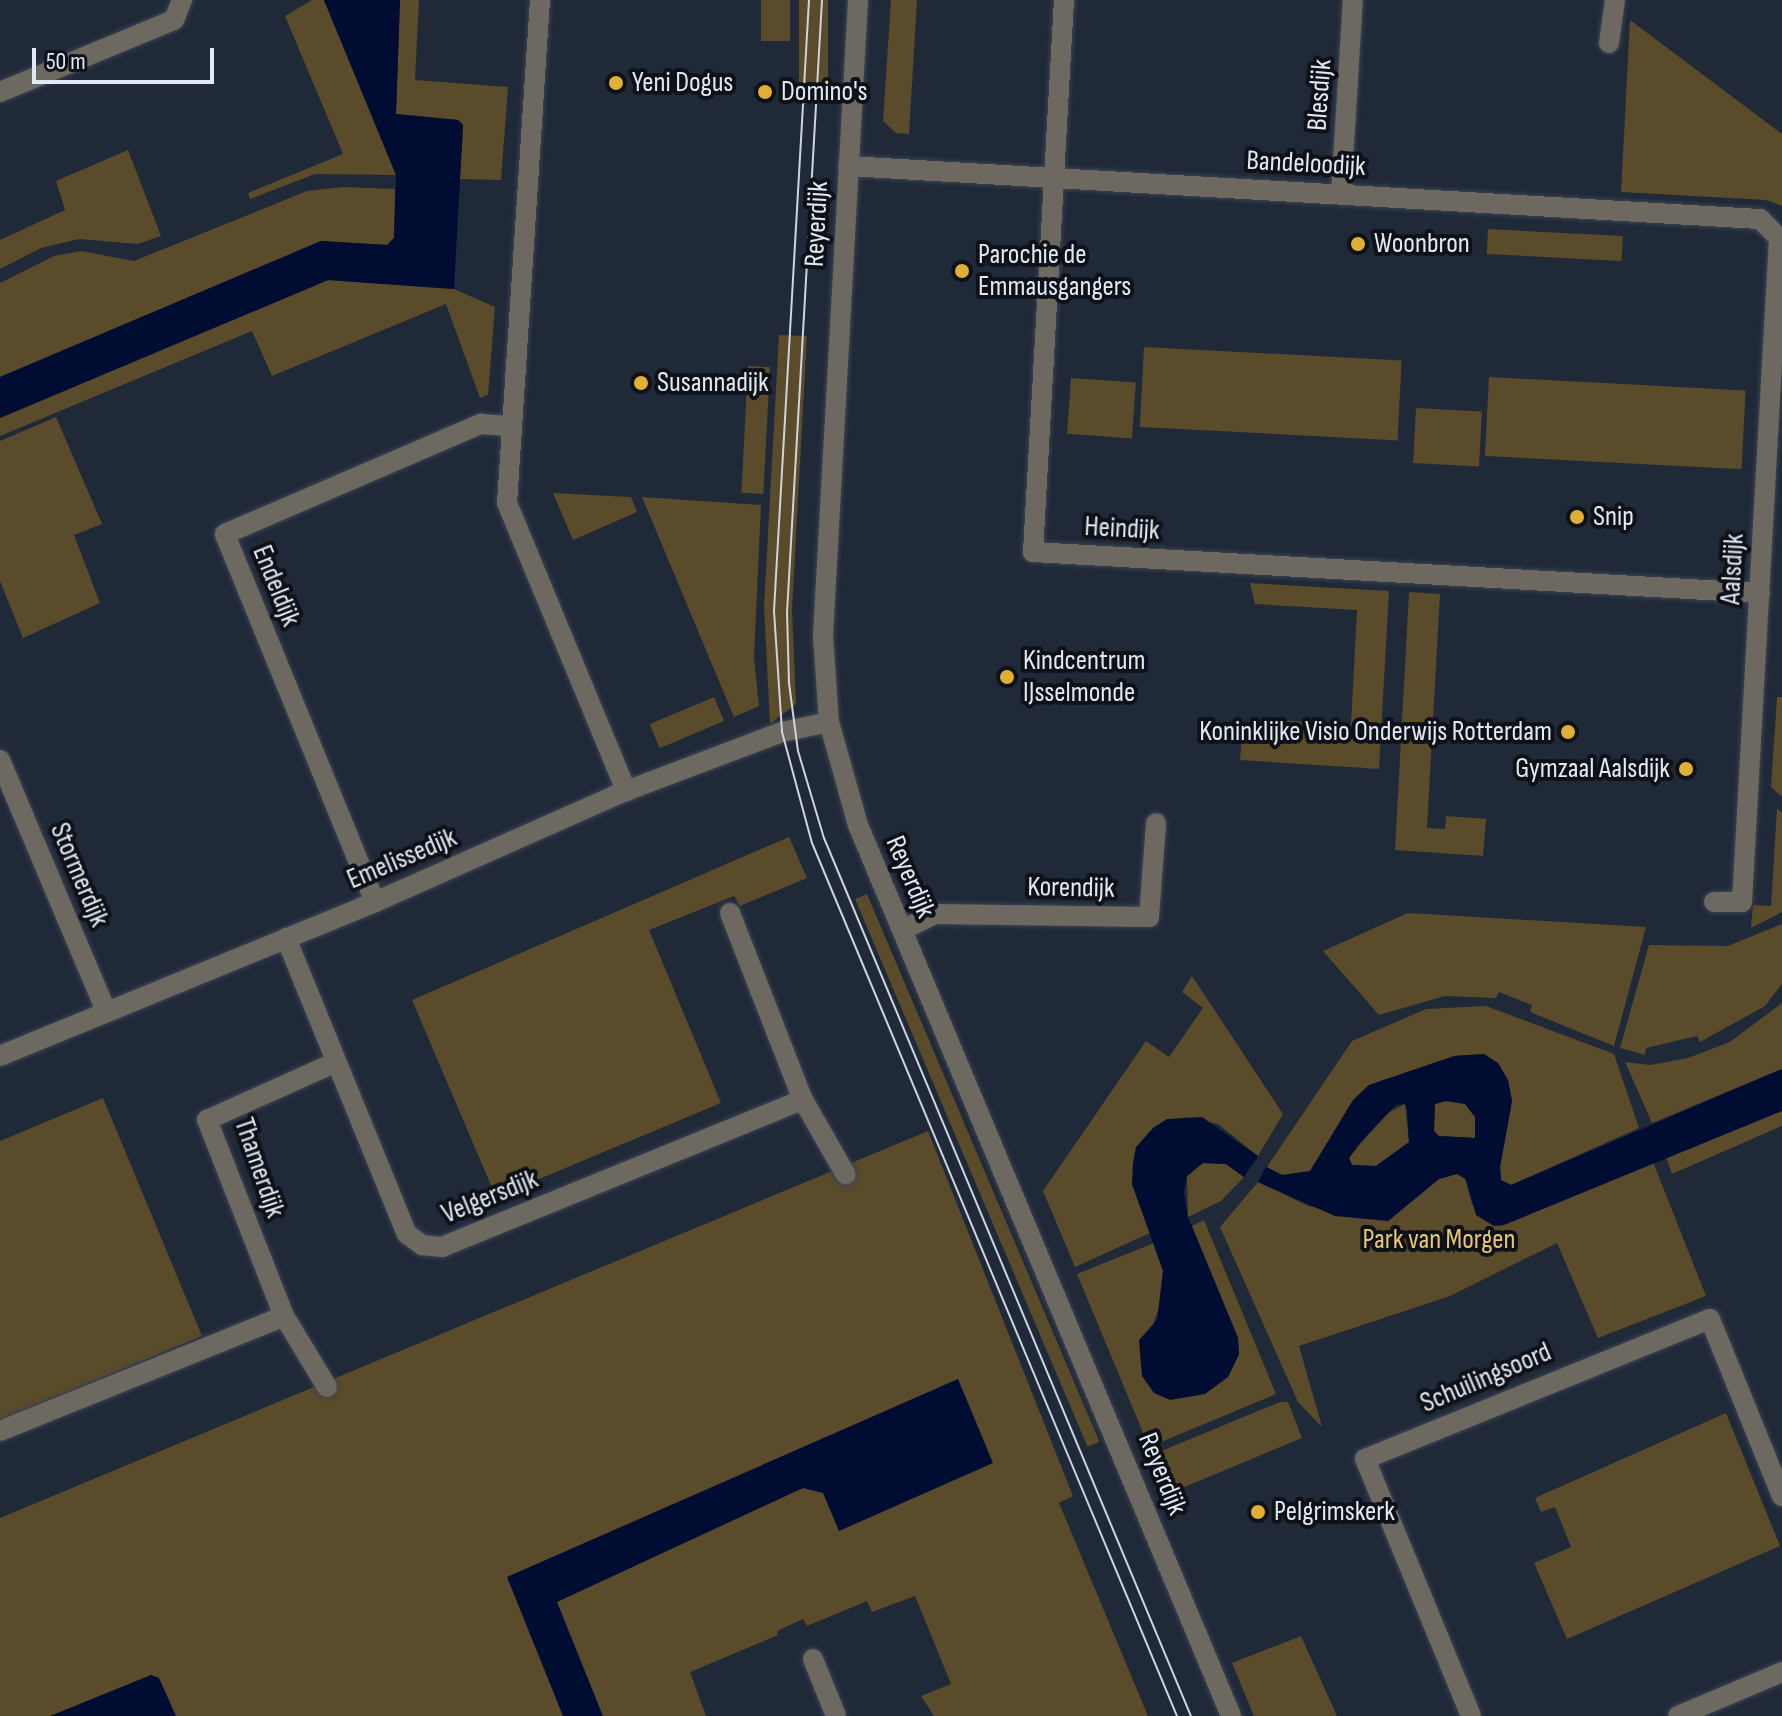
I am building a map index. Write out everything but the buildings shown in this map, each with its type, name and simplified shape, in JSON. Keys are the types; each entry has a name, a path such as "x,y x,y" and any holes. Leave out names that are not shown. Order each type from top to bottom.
{"street":[{"path":"0,92 174,20 182,0"},
{"path":"540,0 507,503 626,791"},
{"name":"Reyerdijk","path":"858,0 823,635 829,722 858,825 1231,1716"},
{"name":"Heindijk","path":"1064,0 1033,552 1760,593"},
{"name":"Blesdijk","path":"1341,194 1353,0"},
{"path":"1609,43 1615,0"},
{"name":"Bandeloodijk","path":"848,166 1760,219"},
{"name":"Aalsdijk","path":"1714,902 1742,902 1779,238 1760,219"},
{"name":"Endeldijk","path":"375,902 225,534 481,424 512,426"},
{"name":"Emelissedijk","path":"0,1056 375,902 626,791 782,732 829,722"},
{"name":"Stormerdijk","path":"0,760 106,1011"},
{"name":"Korendijk","path":"902,930 935,914 1149,917 1156,823"},
{"path":"730,913 803,1100 846,1175"},
{"name":"Velgersdijk","path":"286,938 334,1063 407,1234 422,1245 442,1247 803,1100"},
{"name":"Thamerdijk","path":"327,1387 284,1316 207,1120 334,1063"},
{"path":"0,1431 284,1316"},
{"name":"Schuilingsoord","path":"1471,1716 1365,1459 1710,1319 1782,1496"},
{"path":"813,1659 836,1716"},
{"path":"1678,1716 1782,1672"}],"green space":[{"path":"312,0 324,0 396,175 315,174 250,199 248,193 343,154 285,16"},
{"path":"400,0 419,0 415,80 508,87 501,180 460,179 463,125 458,120 396,114"},
{"path":"761,0 790,0 790,41 761,41"},
{"path":"799,0 828,0 828,104 799,104"},
{"path":"891,0 917,0 909,134 896,133 883,121"},
{"path":"1630,20 1782,134 1782,206 1766,200 1621,192"},
{"path":"128,150 161,236 137,244 79,239 41,248 0,269 0,240 65,210 56,181"},
{"path":"343,187 395,189 394,238 387,245 321,241 0,377 0,283 54,256 81,251 134,261 307,191"},
{"path":"1488,229 1623,236 1622,261 1487,254"},
{"path":"328,280 454,289 495,307 488,395 480,398 446,304 272,376 252,331 0,436 0,418"},
{"path":"779,335 807,336 792,609 796,704 770,724 764,606"},
{"path":"1144,347 1402,361 1397,440 1140,427"},
{"path":"748,366 770,367 763,494 741,493"},
{"path":"1489,377 1746,390 1742,469 1485,456"},
{"path":"1071,378 1136,383 1132,438 1067,434"},
{"path":"1416,408 1482,411 1479,466 1413,463"},
{"path":"56,417 102,524 74,535 100,603 23,638 0,581 0,441"},
{"path":"553,493 631,497 637,512 573,540"},
{"path":"642,497 761,505 754,657 759,706 734,717"},
{"path":"1250,583 1389,591 1379,769 1240,760 1242,736 1274,737 1275,720 1351,724 1357,610 1255,604"},
{"path":"1409,592 1440,594 1427,828 1445,829 1446,816 1486,819 1483,856 1395,850"},
{"path":"714,697 724,721 660,748 650,724"},
{"path":"1777,697 1782,697 1782,797 1771,787"},
{"path":"1777,808 1782,813 1782,912 1751,928 1753,905 1771,906"},
{"path":"789,837 807,878 740,906 734,896 649,930 721,1103 496,1197 412,1000"},
{"path":"867,894 1099,1442 1088,1447 855,899"},
{"path":"1408,913 1646,927 1614,1046 1530,1012 1532,1005 1499,992 1496,998 1445,996 1379,1015 1323,951"},
{"path":"1782,924 1782,984 1765,1006 1700,1042 1697,1036 1646,1048 1645,1055 1620,1048 1649,945 1728,946"},
{"path":"1192,976 1283,1114 1258,1156 1218,1124 1185,1117 1132,1184 1150,1233 1075,1267 1043,1191 1146,1041 1169,1057 1203,1008 1182,992"},
{"path":"1782,1003 1782,1069 1652,1123 1625,1062 1650,1065 1688,1058 1730,1042"},
{"path":"1486,1006 1614,1054 1639,1128 1511,1185 1501,1180 1500,1167 1512,1101 1508,1080 1484,1054 1455,1056 1369,1085 1353,1101 1310,1172 1282,1175 1267,1167 1352,1041 1426,1009"},
{"path":"103,1098 202,1336 0,1420 0,1141"},
{"path":"1446,1101 1465,1104 1475,1117 1475,1138 1438,1136 1434,1131 1435,1104"},
{"path":"1405,1104 1409,1142 1376,1166 1352,1165 1349,1158 1384,1115"},
{"path":"1782,1111 1782,1126 1672,1174 1666,1157"},
{"path":"928,1131 1073,1496 1059,1503 1148,1716 934,1716 921,1696 951,1684 915,1596 872,1612 867,1601 807,1626 803,1619 777,1631 778,1635 690,1672 706,1716 0,1716 0,1518"},
{"name":"Park van Morgen","path":"1653,1162 1706,1296 1598,1338 1557,1243 1450,1296 1299,1346 1322,1427 1298,1402 1220,1227 1258,1182 1308,1206 1388,1221 1439,1179 1457,1174 1465,1179 1472,1204 1494,1226 1504,1225"},
{"path":"1203,1163 1226,1164 1244,1177 1221,1201 1188,1217 1187,1176"},
{"path":"1204,1220 1276,1394 1149,1447 1077,1274 1154,1243 1163,1271 1162,1300 1141,1356 1145,1373 1228,1377 1239,1354 1238,1338 1192,1226"},
{"path":"1280,1402 1288,1402 1302,1438 1170,1493 1154,1454"},
{"path":"1726,1413 1780,1546 1567,1639 1534,1563 1571,1547 1555,1507 1541,1512 1535,1498"},
{"path":"1301,1636 1337,1716 1254,1716 1232,1663"}],"water":[{"path":"324,0 400,0 396,114 458,120 463,125 454,289 328,280 0,418 0,377 321,241 387,245 394,238 396,175"},
{"path":"1484,1054 1498,1063 1508,1080 1512,1101 1500,1167 1501,1180 1511,1185 1782,1069 1782,1111 1504,1225 1494,1226 1476,1215 1466,1179 1457,1174 1439,1179 1388,1221 1335,1216 1258,1182 1266,1167 1282,1175 1310,1171 1353,1100 1369,1085 1454,1056","holes":["1446,1101 1465,1104 1475,1117 1475,1138 1439,1136 1434,1131 1435,1104","1405,1104 1409,1142 1376,1166 1352,1165 1349,1158 1358,1145 1396,1105"]},
{"path":"1202,1117 1258,1156 1244,1177 1226,1164 1203,1163 1187,1176 1184,1192 1188,1217 1238,1338 1239,1354 1228,1377 1205,1394 1170,1400 1154,1393 1142,1376 1139,1340 1157,1320 1163,1271 1132,1184 1133,1163 1136,1147 1153,1128 1167,1119"},
{"path":"958,1379 993,1463 839,1531 823,1493 803,1488 557,1602 603,1716 563,1716 507,1577"},
{"path":"151,1675 159,1678 176,1716 50,1716"}],"tram line":[{"path":"809,0 774,611 782,732 812,843 1177,1716"},
{"path":"822,0 787,612 789,683 798,751 824,838 1191,1716"}],"place":[{"name":"Yeni Dogus","path":"616,83"},
{"name":"Domino's","path":"765,92"},
{"name":"Woonbron","path":"1358,244"},
{"name":"Parochie de Emmausgangers","path":"962,271"},
{"name":"Susannadijk","path":"641,383"},
{"name":"Snip","path":"1577,517"},
{"name":"Kindcentrum IJsselmonde","path":"1007,677"},
{"name":"Koninklijke Visio Onderwijs Rotterdam","path":"1568,732"},
{"name":"Gymzaal Aalsdijk","path":"1686,769"},
{"name":"Pelgrimskerk","path":"1258,1512"}]}
